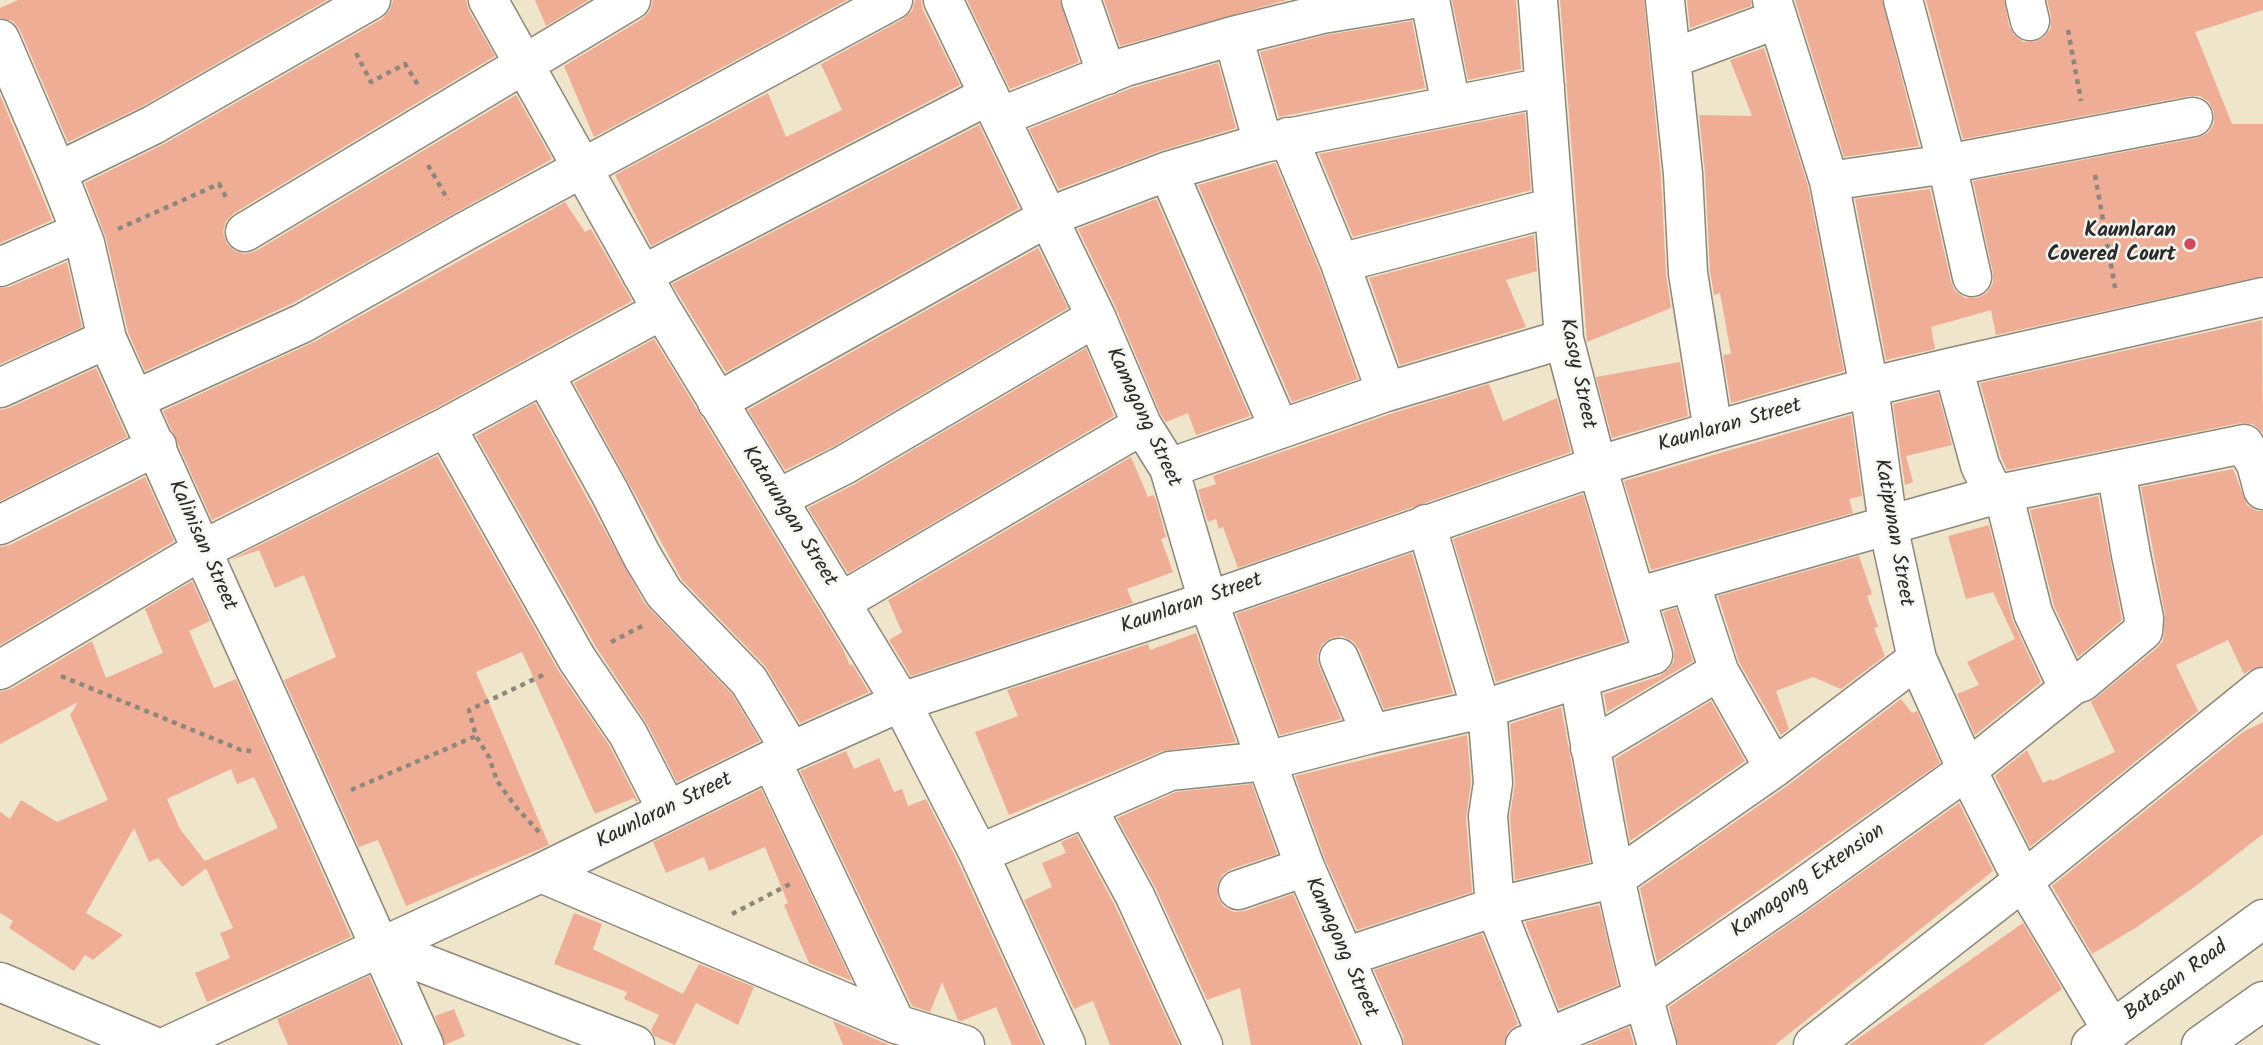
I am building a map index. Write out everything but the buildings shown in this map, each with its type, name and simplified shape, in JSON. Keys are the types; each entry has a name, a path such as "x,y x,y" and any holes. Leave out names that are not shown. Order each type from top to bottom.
{"street":[{"path":"57,172 153,125 334,9 371,0"},
{"name":"Katarungan Street","path":"488,0 662,310 901,702 979,854 1066,1045"},
{"path":"245,232 631,0"},
{"path":"134,400 303,323 466,231 893,0"},
{"name":"Kamagong Street","path":"943,0 1096,317 1142,425 1169,468 1208,601 1305,867 1382,1045"},
{"path":"1081,0 1107,75"},
{"path":"642,275 994,106 1107,75 1320,7 1407,0"},
{"path":"1430,0 1451,105"},
{"name":"Kasoy Street","path":"1538,0 1564,339 1597,466 1653,655 1579,680"},
{"path":"1665,0 1683,174 1688,273 1713,431"},
{"path":"1903,0 1947,164 1972,277"},
{"path":"1672,58 1775,9"},
{"name":"Katipunan Street","path":"1775,9 1829,181 1868,387 1888,525 1917,659 1968,770 2101,1037"},
{"path":"1233,36 1275,140 1340,263 1386,392"},
{"name":"Kalinisan Street","path":"0,39 83,238 107,339 424,1045"},
{"path":"717,402 1048,218 1168,172 1275,140 1545,87"},
{"path":"1829,181 1947,164 2193,117"},
{"path":"1168,172 1279,428"},
{"path":"1340,263 1554,207"},
{"path":"0,267 83,238"},
{"name":"Kaunlaran Street","path":"169,1045 553,867 781,755 901,702 1208,601 1597,466 1713,431 1868,387 2263,297"},
{"path":"9,665 202,550 446,427 662,310"},
{"path":"777,499 853,460 1096,317"},
{"path":"0,388 107,339"},
{"path":"1169,468 1386,392 1564,339"},
{"path":"1953,367 1980,466 1990,486 2006,504 2034,613 2065,681 2073,684"},
{"path":"544,374 664,593 749,681 781,755 822,868 896,1024"},
{"path":"841,602 1142,425"},
{"path":"446,427 577,659 628,734 667,810"},
{"path":"1636,597 1998,494 2244,444 2256,464 2263,490"},
{"path":"0,525 157,446"},
{"name":"Kamagong Extension","path":"1536,1042 1643,998 1968,770 2143,631 2144,618 2116,470"},
{"path":"1426,524 1484,709 1493,783 1488,816 1495,907 1536,1042"},
{"path":"1690,582 1719,671 1774,768"},
{"path":"1339,659 1371,734"},
{"path":"1345,957 1495,907 1616,878 1774,768 1917,659"},
{"path":"1590,748 1719,671"},
{"path":"979,854 1170,771 1266,761 1484,709 1579,680 1616,878 1643,998 1657,1045"},
{"path":"1813,1045 2023,881 2263,687"},
{"path":"1087,808 1135,896 1203,1045"},
{"path":"553,867 689,936 896,1024 965,1045"},
{"path":"1238,890 1305,867"},
{"name":"Batasan Road","path":"2101,1037 2263,919"},
{"path":"381,947 635,1045"},
{"path":"0,982 151,1045"},
{"path":"2201,1045 2263,1001"}],"path":[{"path":"83,238 219,184 245,232"},
{"path":"553,867 497,780 489,757 476,736 469,710 679,608"},
{"path":"9,665 241,750 294,755"},
{"path":"317,805 476,736"},
{"path":"689,936 822,868"}],"place":[{"name":"Kaunlaran Covered Court","path":"2190,244"}]}
